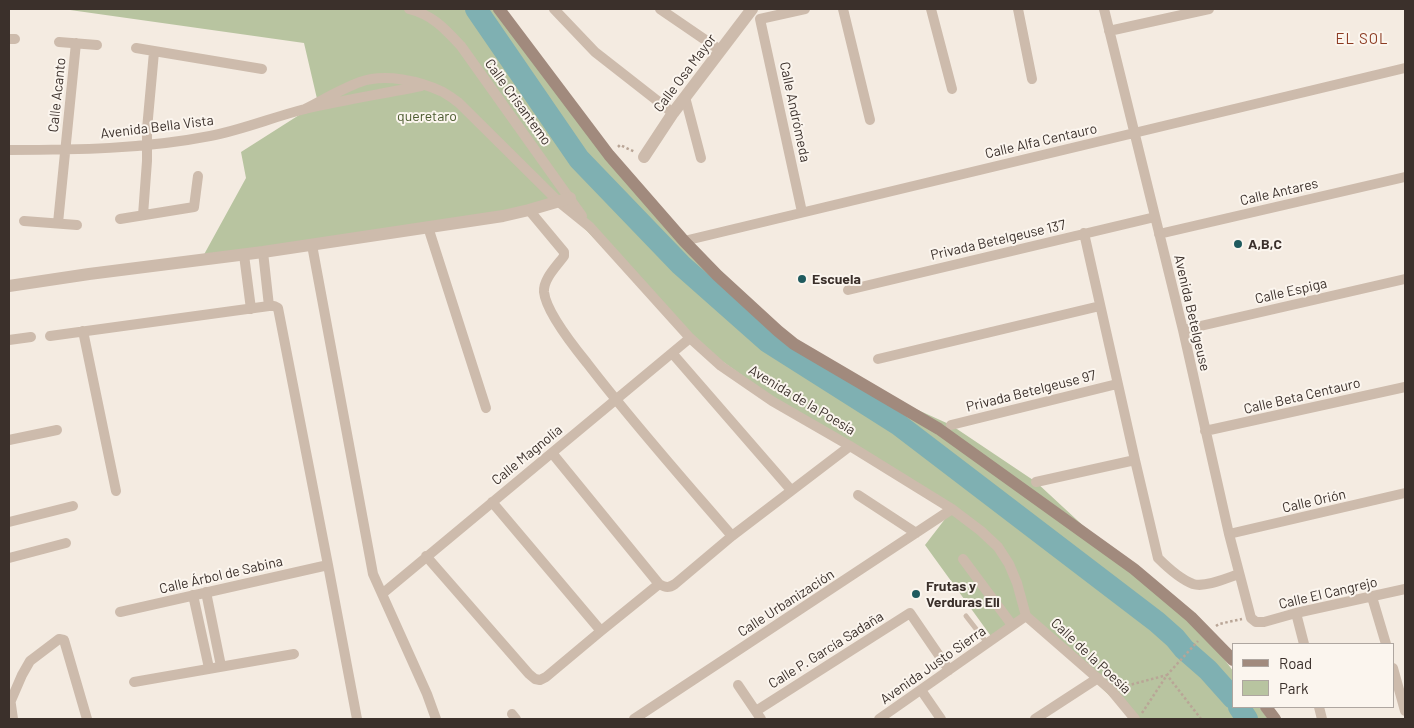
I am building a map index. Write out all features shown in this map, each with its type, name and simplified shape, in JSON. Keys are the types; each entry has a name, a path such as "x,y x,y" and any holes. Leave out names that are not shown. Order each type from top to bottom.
{"main road":[{"path":"499,9 610,155 684,241 717,275 778,331 794,344 939,429 1134,569 1191,617 1202,637 1232,659"},
{"path":"1267,708 1275,719"}],"street":[{"name":"Calle Crisantemo","path":"410,9 422,12 441,26 461,46 565,200"},
{"path":"554,9 595,52 673,113"},
{"path":"660,9 720,50"},
{"path":"754,13 804,9"},
{"path":"843,9 870,120"},
{"path":"931,9 952,89"},
{"path":"1018,9 1032,79"},
{"name":"Avenida Betelgeuse","path":"1104,9 1183,330 1229,534 1253,618"},
{"path":"1109,31 1209,9"},
{"name":"Calle Osa Mayor","path":"644,157 685,96 720,50 754,13"},
{"name":"Calle Andrómeda","path":"754,13 802,212"},
{"path":"59,42 97,45"},
{"name":"Calle Acanto","path":"58,223 76,43"},
{"path":"136,48 262,69"},
{"path":"143,215 147,129 154,52"},
{"name":"Calle Alfa Centauro","path":"684,241 1405,68"},
{"name":"Avenida Bella Vista","path":"305,109 361,82 379,77 403,80 443,92 459,103 565,200"},
{"name":"Avenida Bella Vista","path":"9,150 65,150 147,145 210,136 305,109 424,86"},
{"path":"685,96 701,158"},
{"path":"120,219 194,207 198,176"},
{"name":"Calle Antares","path":"1159,234 1405,177"},
{"path":"9,286 244,255 503,216 565,200"},
{"name":"Avenida de la Poesía","path":"565,200 690,338 721,366 772,401 850,446 952,509 981,531 998,547 1009,564 1017,583 1026,616"},
{"path":"530,210 564,252 564,256 545,283 544,292 548,304 566,336 616,401 732,536"},
{"name":"Privada Betelgeuse 137","path":"848,290 1155,217"},
{"path":"24,221 78,225"},
{"path":"428,227 486,408"},
{"name":"Privada Betelgeuse 97","path":"1084,233 1134,460 1158,558 1170,570 1193,584 1206,584 1239,574"},
{"path":"312,244 374,574 427,694 436,719"},
{"path":"263,252 269,306"},
{"path":"244,255 251,309"},
{"name":"Calle Espiga","path":"1183,330 1405,279"},
{"path":"50,336 269,306 278,308 357,719"},
{"path":"878,359 1100,306"},
{"path":"83,332 116,492"},
{"path":"9,340 31,337"},
{"name":"Calle Magnolia","path":"382,594 690,338"},
{"path":"672,353 791,490"},
{"name":"Privada Betelgeuse 97","path":"950,425 1118,384"},
{"name":"Calle Beta Centauro","path":"1205,431 1405,387"},
{"path":"9,440 57,430"},
{"path":"552,453 659,584 664,587 670,587 732,536 850,446"},
{"path":"1036,482 1134,460"},
{"name":"Calle Orión","path":"1229,534 1405,494"},
{"path":"858,495 916,533"},
{"path":"492,502 601,631"},
{"path":"9,522 73,506"},
{"name":"Calle Urbanización","path":"634,719 952,509"},
{"path":"9,558 66,543"},
{"path":"426,556 534,679 540,680 546,678 659,584"},
{"path":"963,558 1012,626"},
{"name":"Calle Árbol de Sabina","path":"120,612 328,565"},
{"name":"Calle El Cangrejo","path":"1253,618 1264,622 1405,589"},
{"path":"206,592 221,666"},
{"path":"194,595 209,668"},
{"path":"1372,597 1386,643"},
{"name":"Calle P. García Sadaña","path":"759,715 910,613 949,670"},
{"path":"1296,613 1304,643"},
{"name":"Avenida Justo Sierra","path":"879,719 1026,616"},
{"name":"Calle de la Poesía","path":"1026,616 1111,690 1136,719"},
{"path":"12,719 9,701 30,661 59,639 64,640 86,719"},
{"path":"134,682 294,654"},
{"path":"1394,672 1405,711"},
{"path":"1035,719 1098,678"},
{"path":"738,685 759,715"},
{"path":"921,690 941,719"}],"lane":[{"path":"966,616 987,643"}],"path":[{"path":"610,155 620,144 644,157"},
{"path":"1136,719 1168,673 1202,637 1219,624 1253,618"},
{"path":"1111,690 1168,673"},
{"path":"1168,673 1201,719"}],"green space":[{"name":"queretaro","path":"63,9 499,9 610,155 777,331 865,386 951,425 1036,482 1118,558 1205,633 1232,670 1232,708 1260,708 1268,719 1134,719 1026,616 993,639 925,545 952,510 801,418 690,338 559,202 201,260 246,178 241,152 318,103 304,43"}],"waterway":[{"path":"476,9 579,159 681,265 768,342 899,425 1157,622 1208,670 1232,697"},
{"path":"1240,708 1247,719"}],"place":[{"name":"A,B,C","path":"1238,244"},
{"name":"Escuela","path":"802,279"},
{"name":"Frutas y Verduras Eli","path":"916,594"}],"district":[{"name":"EL SOL","path":"1362,39"}]}
